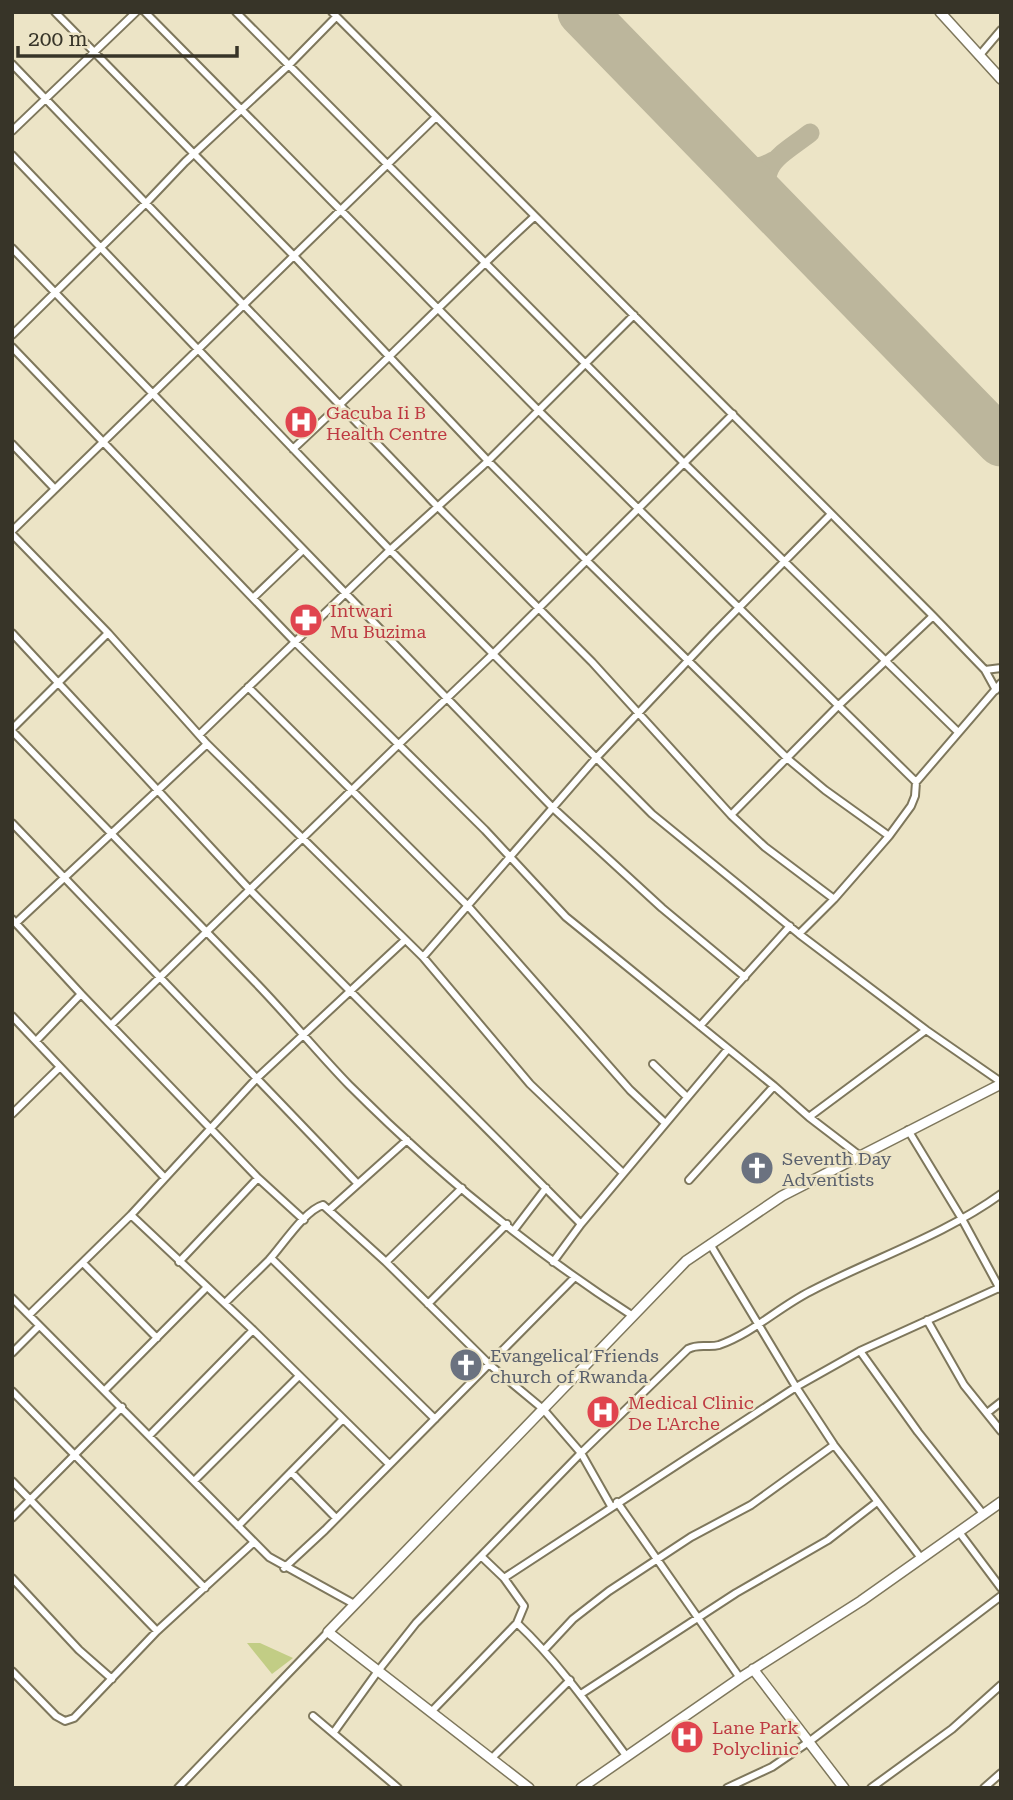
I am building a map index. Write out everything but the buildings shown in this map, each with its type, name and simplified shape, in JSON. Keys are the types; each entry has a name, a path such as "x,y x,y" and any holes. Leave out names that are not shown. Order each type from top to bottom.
{"street":[{"path":"55,12 586,560 788,759 825,790 889,836"},
{"path":"12,131 136,12"},
{"path":"145,12 538,410 916,782"},
{"path":"236,12 683,462 958,732"},
{"path":"941,13 1001,79"},
{"path":"12,335 194,153 289,65 334,15 933,616 998,687 916,782 911,806 889,836 834,900 799,934"},
{"path":"979,56 1001,30"},
{"path":"12,64 437,506 540,608 731,815 765,847 834,900"},
{"path":"436,117 12,532 207,744 423,957 530,1084 623,1173"},
{"path":"12,155 390,550 652,814 799,934 1001,1083 782,1196 686,1261 178,1788"},
{"path":"293,449 534,217"},
{"path":"12,248 553,808 662,908 745,977"},
{"path":"200,735 390,550 488,461 634,315"},
{"path":"12,347 295,642 512,858 566,917 860,1156"},
{"path":"112,1024 494,654 733,414"},
{"path":"12,444 55,489"},
{"path":"423,957 512,858 596,758 831,514"},
{"path":"253,598 303,550"},
{"path":"731,815 839,705 933,616"},
{"path":"12,633 160,789 251,891 581,1224"},
{"path":"108,634 12,730 349,1084 407,1140 553,1262 633,1315"},
{"path":"985,670 1001,668"},
{"path":"248,687 467,905 630,1090 665,1123"},
{"path":"207,744 112,834 14,921 258,1178 304,1220"},
{"path":"12,823 358,1184"},
{"path":"700,1026 790,926"},
{"path":"29,1315 131,1215 257,1079 405,940"},
{"path":"36,1041 82,994"},
{"path":"12,1016 165,1178"},
{"path":"809,1117 926,1030"},
{"path":"553,1262 581,1224 728,1049"},
{"path":"653,1063 687,1097"},
{"path":"12,1114 60,1067"},
{"path":"688,1180 774,1086"},
{"path":"504,1578 796,1387 860,1351 1000,1288 908,1130"},
{"path":"330,1209 407,1140"},
{"path":"178,1262 258,1178"},
{"path":"386,1262 462,1188"},
{"path":"513,1230 546,1188"},
{"path":"334,1732 377,1671 416,1623 581,1453 688,1349 696,1344 717,1345 758,1325 807,1293 962,1219 1001,1194"},
{"path":"225,1303 319,1206 330,1209 490,1365 543,1409 581,1453 614,1504 740,1678"},
{"path":"131,1215 389,1464"},
{"path":"428,1304 507,1224"},
{"path":"710,1244 834,1446 920,1558"},
{"path":"271,1258 435,1419"},
{"path":"83,1263 157,1338"},
{"path":"284,1568 490,1365 575,1277"},
{"path":"105,1390 206,1288"},
{"path":"12,1298 269,1558 354,1604"},
{"path":"927,1320 951,1366 1001,1432"},
{"path":"12,1353 40,1326"},
{"path":"150,1435 253,1330"},
{"path":"860,1351 918,1433 984,1515"},
{"path":"194,1481 299,1376"},
{"path":"12,1391 205,1588"},
{"path":"987,1413 1001,1402"},
{"path":"12,1518 122,1407"},
{"path":"238,1526 343,1419"},
{"path":"544,1649 573,1619 609,1591 691,1536 751,1505 834,1446"},
{"path":"291,1472 336,1518"},
{"path":"12,1481 157,1630"},
{"path":"580,1694 697,1617 828,1540 877,1502"},
{"path":"582,1788 753,1669 861,1601 1001,1502"},
{"path":"959,1532 1001,1588"},
{"path":"12,1671 56,1716 65,1721 74,1718 157,1630 253,1543"},
{"path":"432,1712 517,1623 524,1606 504,1578 481,1556"},
{"path":"12,1578 74,1644 112,1679"},
{"path":"727,1788 772,1767 810,1741 1001,1596"},
{"path":"517,1623 570,1680 626,1757"},
{"path":"328,1632 529,1788"},
{"path":"753,1669 844,1788"},
{"path":"491,1759 570,1680"},
{"path":"872,1788 951,1729 1001,1685"},
{"path":"313,1716 398,1788"},
{"path":"984,1788 1001,1773"},
{"path":"383,1788 391,1781"}],"green space":[{"path":"247,1643 260,1643 293,1658 272,1674"}],"taxiway":[{"path":"774,209 766,182 768,172 779,156 810,133"},
{"path":"723,157 748,168 773,161"}],"runway":[{"path":"582,12 1001,442"}],"place":[{"name":"Gacuba Ii B Health Centre","path":"301,422"},
{"name":"Intwari Mu Buzima","path":"306,620"},
{"name":"Seventh Day Adventists","path":"757,1168"},
{"name":"Evangelical Friends church of Rwanda","path":"466,1365"},
{"name":"Medical Clinic De L'Arche","path":"603,1412"},
{"name":"Lane Park Polyclinic","path":"687,1737"}]}
